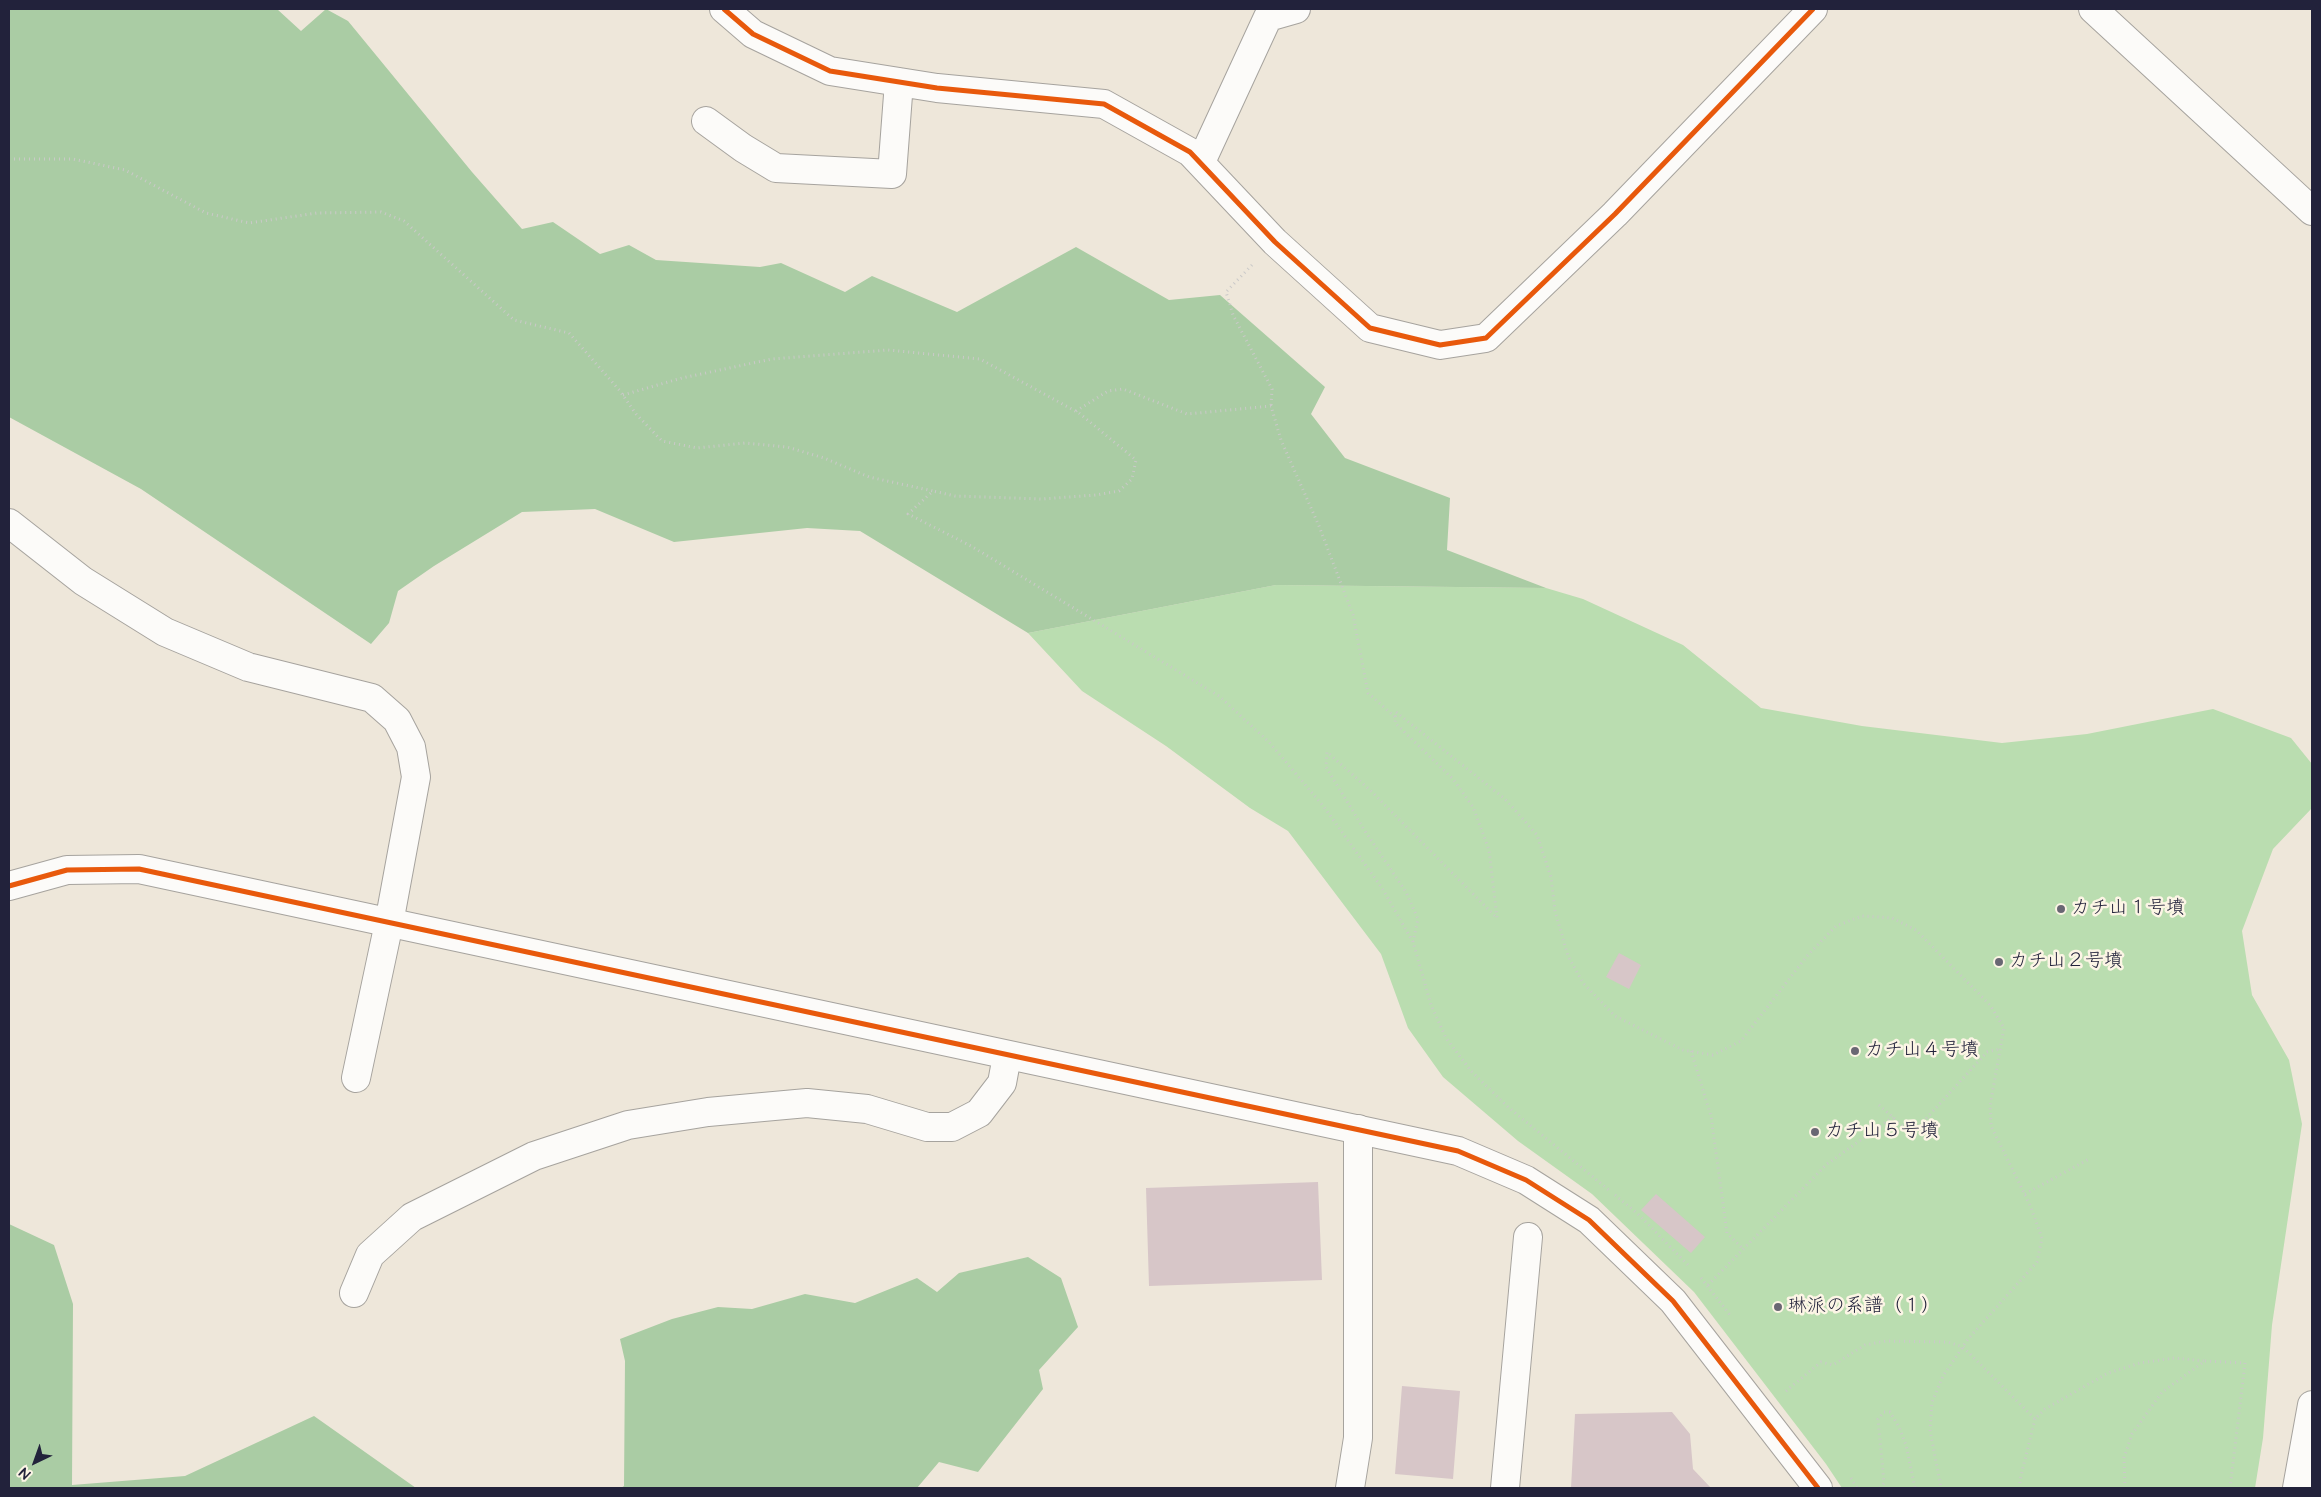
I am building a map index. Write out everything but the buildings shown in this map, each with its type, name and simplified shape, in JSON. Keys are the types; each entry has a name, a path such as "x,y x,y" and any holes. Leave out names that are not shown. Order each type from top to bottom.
{"street":[{"path":"724,9 753,34 830,71 899,82 1104,104 1190,152 1275,242 1370,328 1440,345 1486,338 1615,214 1812,9"},
{"path":"1201,162 1267,13 1296,9"},
{"path":"2103,12 2312,211"},
{"path":"706,120 743,148 776,168 892,174 899,82"},
{"path":"9,523 83,581 165,632 248,667 372,698 397,720 411,748 416,777 389,923 356,1078"},
{"path":"9,886 67,870 139,869 1458,1151 1526,1180 1589,1220 1673,1300 1818,1488"},
{"path":"354,1293 370,1255 412,1217 534,1156 628,1125 708,1112 807,1103 867,1109 927,1127 952,1127 979,1113 1002,1082 1007,1056"},
{"path":"1350,1488 1358,1438 1358,1129"},
{"path":"1505,1488 1528,1236"},
{"path":"2297,1488 2312,1405"}],"path":[{"path":"9,159 73,159 125,170 206,213 249,223 317,213 381,212 404,221 514,320 570,333 623,395 636,414 662,441 697,448 745,442 787,447 824,458 869,477 955,496 1042,499 1096,495 1119,491 1132,478 1136,460 1076,411 980,359 888,350 844,351 772,358 682,378 623,395"},
{"path":"1275,242 1226,292 1234,315 1272,389 1271,406 1281,440 1320,526 1353,615 1368,693 1395,717"},
{"path":"1076,411 1108,391 1123,389 1188,414 1271,406"},
{"path":"933,491 908,514 971,546 1220,696 1269,742 1330,815 1382,888 1414,942 1431,1005 1446,1038 1471,1071 1508,1107 1638,1214"},
{"path":"1414,942 1418,919 1409,898 1326,767 1327,752 1370,790 1497,918 1489,850 1473,807 1453,780 1395,723 1396,712 1505,799 1537,835 1551,877 1555,911 1568,956 1583,983 1615,1016 1683,1050 1713,1056 1741,1042 1807,956 1836,926 1862,916 1892,918 1916,930 1990,1005 2004,1028 1990,1106 1990,1126 2025,1194 2042,1238 2037,1262 1963,1347 1943,1376 1932,1402 1930,1430 1941,1488"},
{"path":"1879,1105 1912,1134 1987,1052 1999,1049"},
{"path":"1691,1051 1711,1116 1727,1233 1743,1249"},
{"path":"1708,1285 1827,1164 1893,1117"},
{"path":"2025,1194 2089,1159"},
{"path":"1786,1391 1821,1362 1833,1365 1865,1345 1886,1341 1925,1340 1948,1342 1963,1347 2035,1418"},
{"path":"2020,1488 2020,1480 2035,1418 2045,1409 2108,1373 2140,1363 2174,1358 2245,1363 2230,1488"},
{"path":"2125,1488 2124,1458 2132,1434 2162,1392 2205,1361"},
{"path":"1880,1488 1884,1483 1878,1419 1884,1412 1890,1412 1899,1427 1906,1445 1915,1488"}],"green space":[{"path":"9,9 277,9 301,31 326,9 348,21 472,172 522,229 553,222 600,254 629,245 656,260 760,267 781,263 845,292 872,276 957,312 1076,247 1169,300 1220,295 1325,387 1311,414 1345,458 1450,498 1447,550 1546,588 1276,585 1028,633 860,531 807,528 674,542 595,509 522,512 434,566 398,591 389,623 371,644 141,489 9,417"},
{"path":"1276,585 1546,588 1583,599 1683,645 1761,708 1862,726 2002,743 2087,734 2213,709 2291,738 2312,764 2312,808 2273,849 2242,931 2252,995 2289,1060 2302,1124 2272,1325 2263,1438 2255,1488 1842,1488 1826,1464 1694,1292 1592,1194 1518,1141 1443,1077 1408,1028 1381,954 1288,831 1250,808 1166,746 1082,691 1028,633"},
{"path":"9,1224 54,1245 73,1304 72,1485 185,1476 314,1416 416,1488 9,1488"},
{"path":"1028,1257 1061,1278 1078,1327 1039,1370 1043,1389 978,1472 939,1462 917,1488 621,1488 624,1486 625,1361 620,1339 672,1319 718,1307 752,1309 805,1294 855,1303 917,1278 937,1292 959,1273"}],"cycle path":[{"path":"724,9 753,34 830,71 937,88 1104,104 1190,152 1275,242 1370,328 1440,345 1486,338 1615,214 1813,9"},
{"path":"9,886 67,870 139,869 1458,1151 1526,1180 1589,1220 1673,1301 1818,1488"}],"place":[{"name":"カチ山１号墳","path":"2061,909"},
{"name":"カチ山２号墳","path":"1999,962"},
{"name":"カチ山４号墳","path":"1855,1051"},
{"name":"カチ山５号墳","path":"1815,1132"},
{"name":"琳派の系譜（１）","path":"1778,1307"}]}
